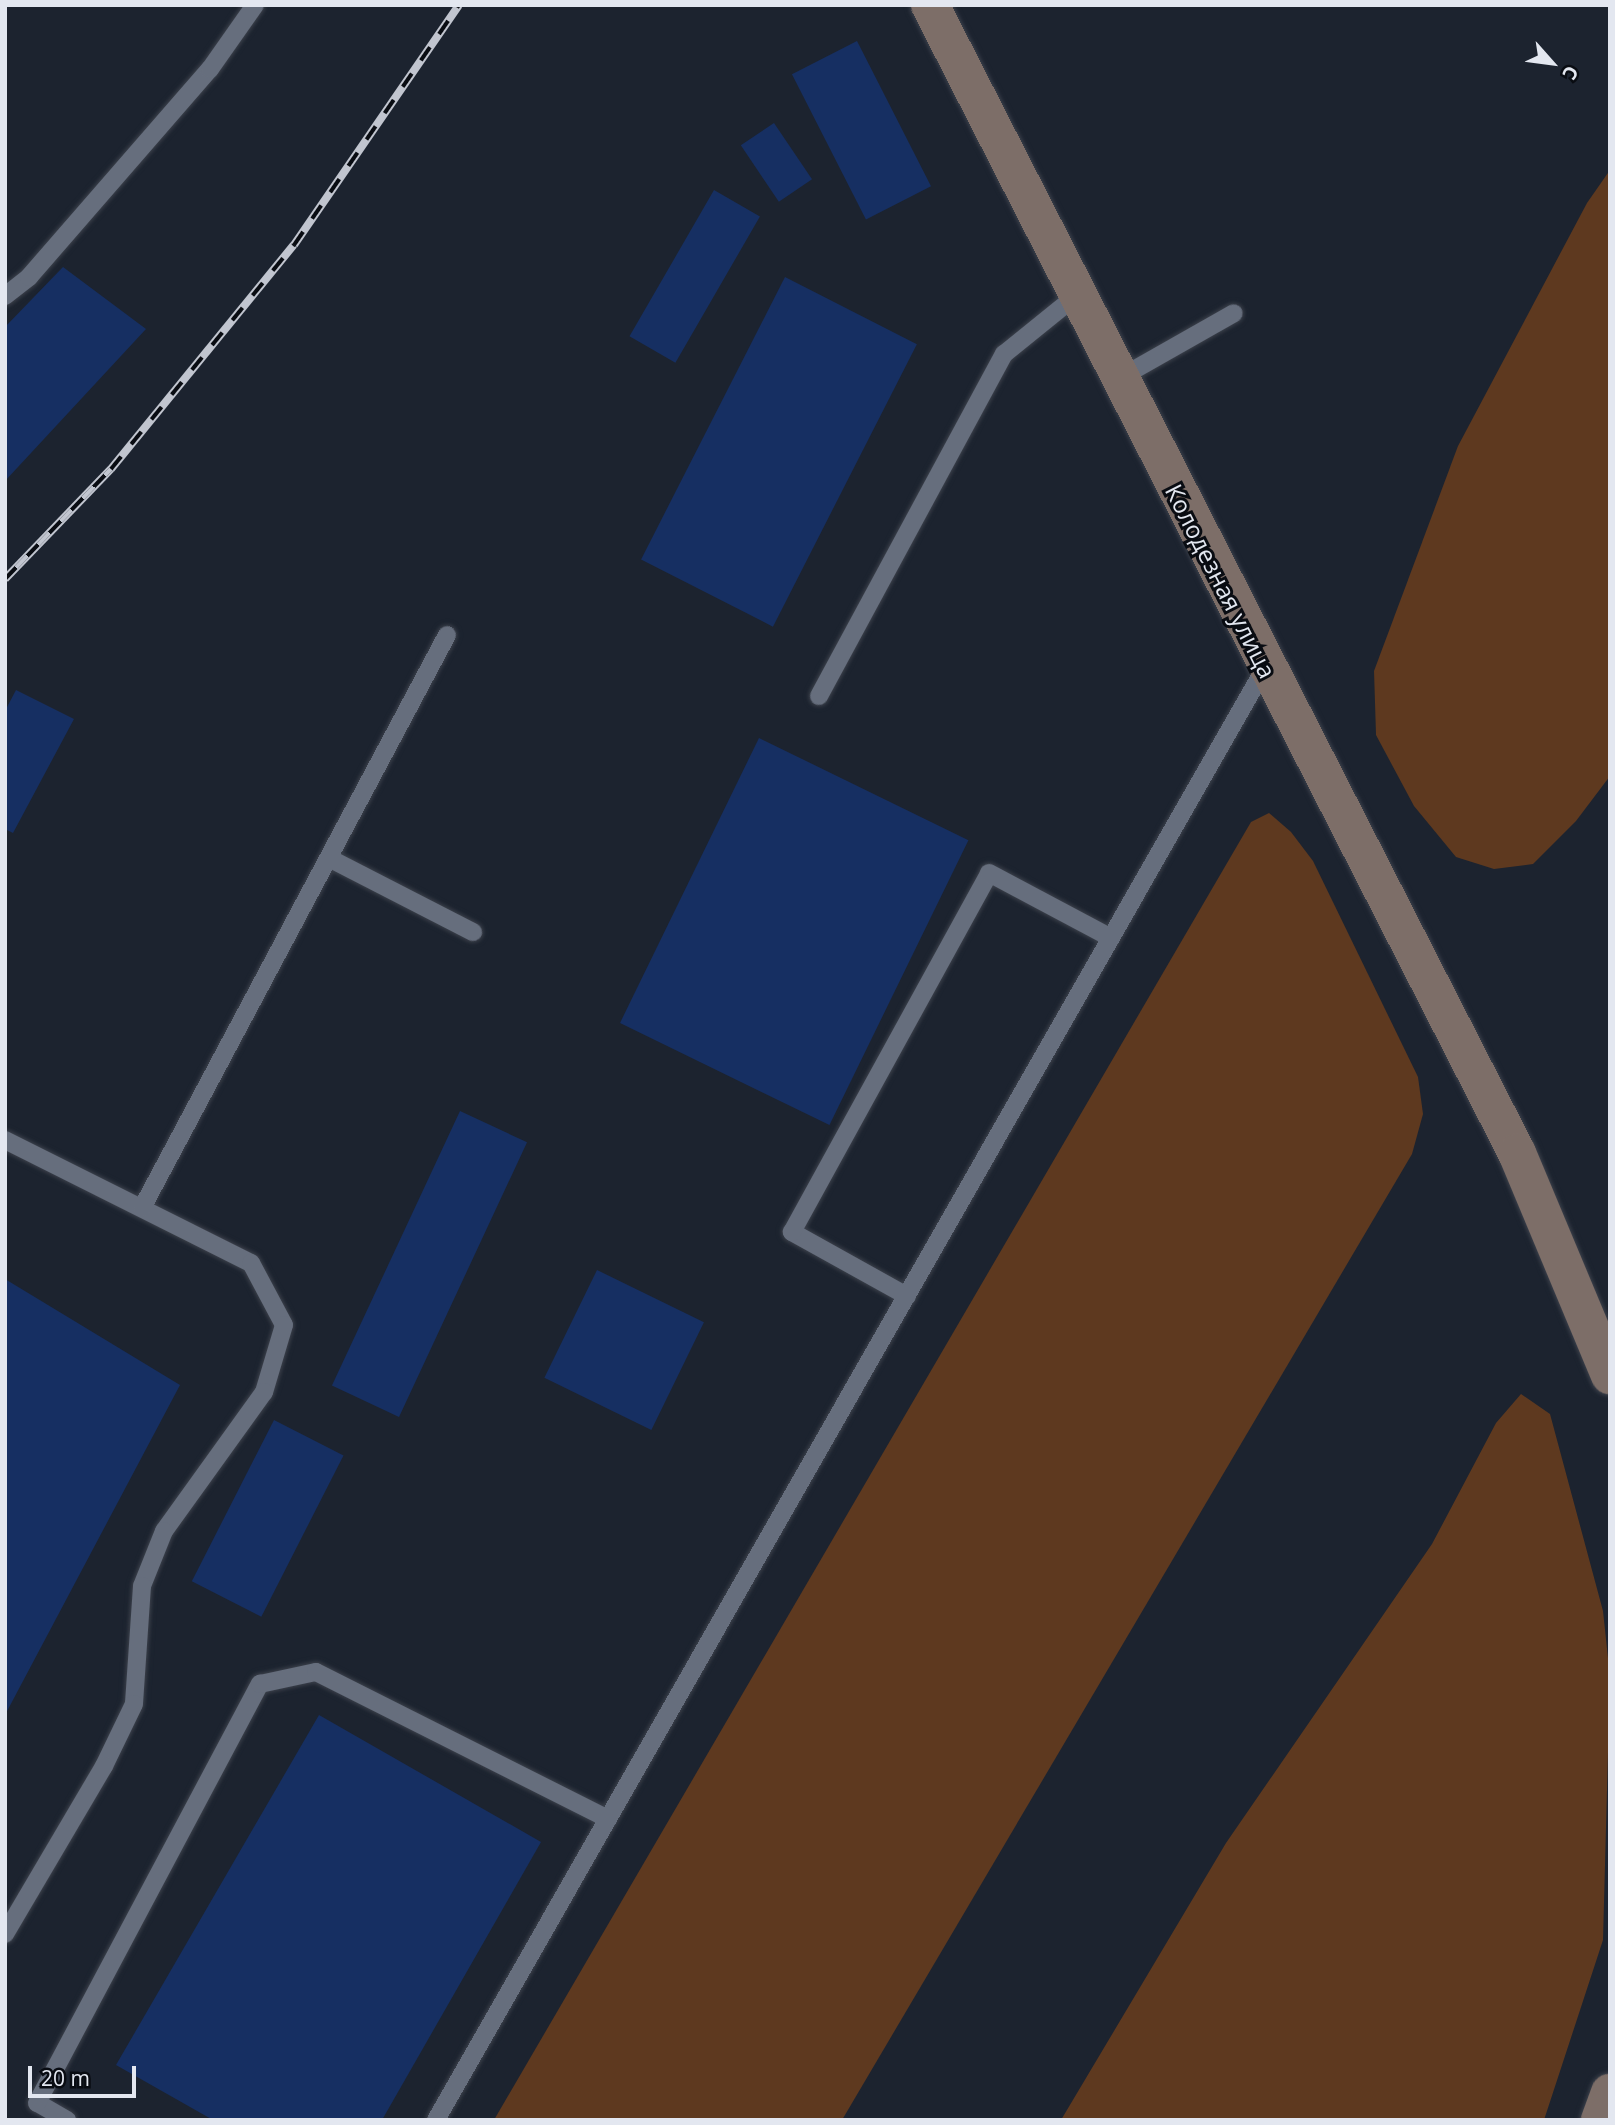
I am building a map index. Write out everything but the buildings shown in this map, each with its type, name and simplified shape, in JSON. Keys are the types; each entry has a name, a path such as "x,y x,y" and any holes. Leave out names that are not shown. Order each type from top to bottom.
{"main road":[{"name":"Колодезная улица","path":"930,5 1265,668 1517,1153 1609,1368"},
{"path":"1600,2120 1610,2093"}],"lane":[{"path":"5,296 29,277 210,69 255,5"},
{"path":"820,696 1004,354 1076,296"},
{"path":"1118,379 1234,313"},
{"path":"142,1208 447,635"},
{"path":"436,2120 1265,668"},
{"path":"328,858 473,932"},
{"path":"907,1296 792,1232 989,873 1111,938"},
{"path":"5,1140 251,1263 284,1325 264,1392 163,1531 142,1586 134,1704 104,1766 5,1934"},
{"path":"28,2120 260,1684 316,1672 608,1819"},
{"path":"37,2103 67,2120"}],"shaded area":[{"path":"1610,170 1610,776 1576,821 1533,864 1494,869 1456,857 1414,806 1376,735 1374,671 1458,446 1587,203"},
{"path":"1269,813 1291,832 1313,861 1418,1077 1423,1114 1412,1154 842,2120 494,2120 1251,822"},
{"path":"1521,1394 1550,1414 1603,1611 1610,1677 1603,1940 1544,2120 1061,2120 1226,1843 1432,1544 1496,1423"}],"railway":[{"path":"5,579 111,469 294,245 459,5"}]}
